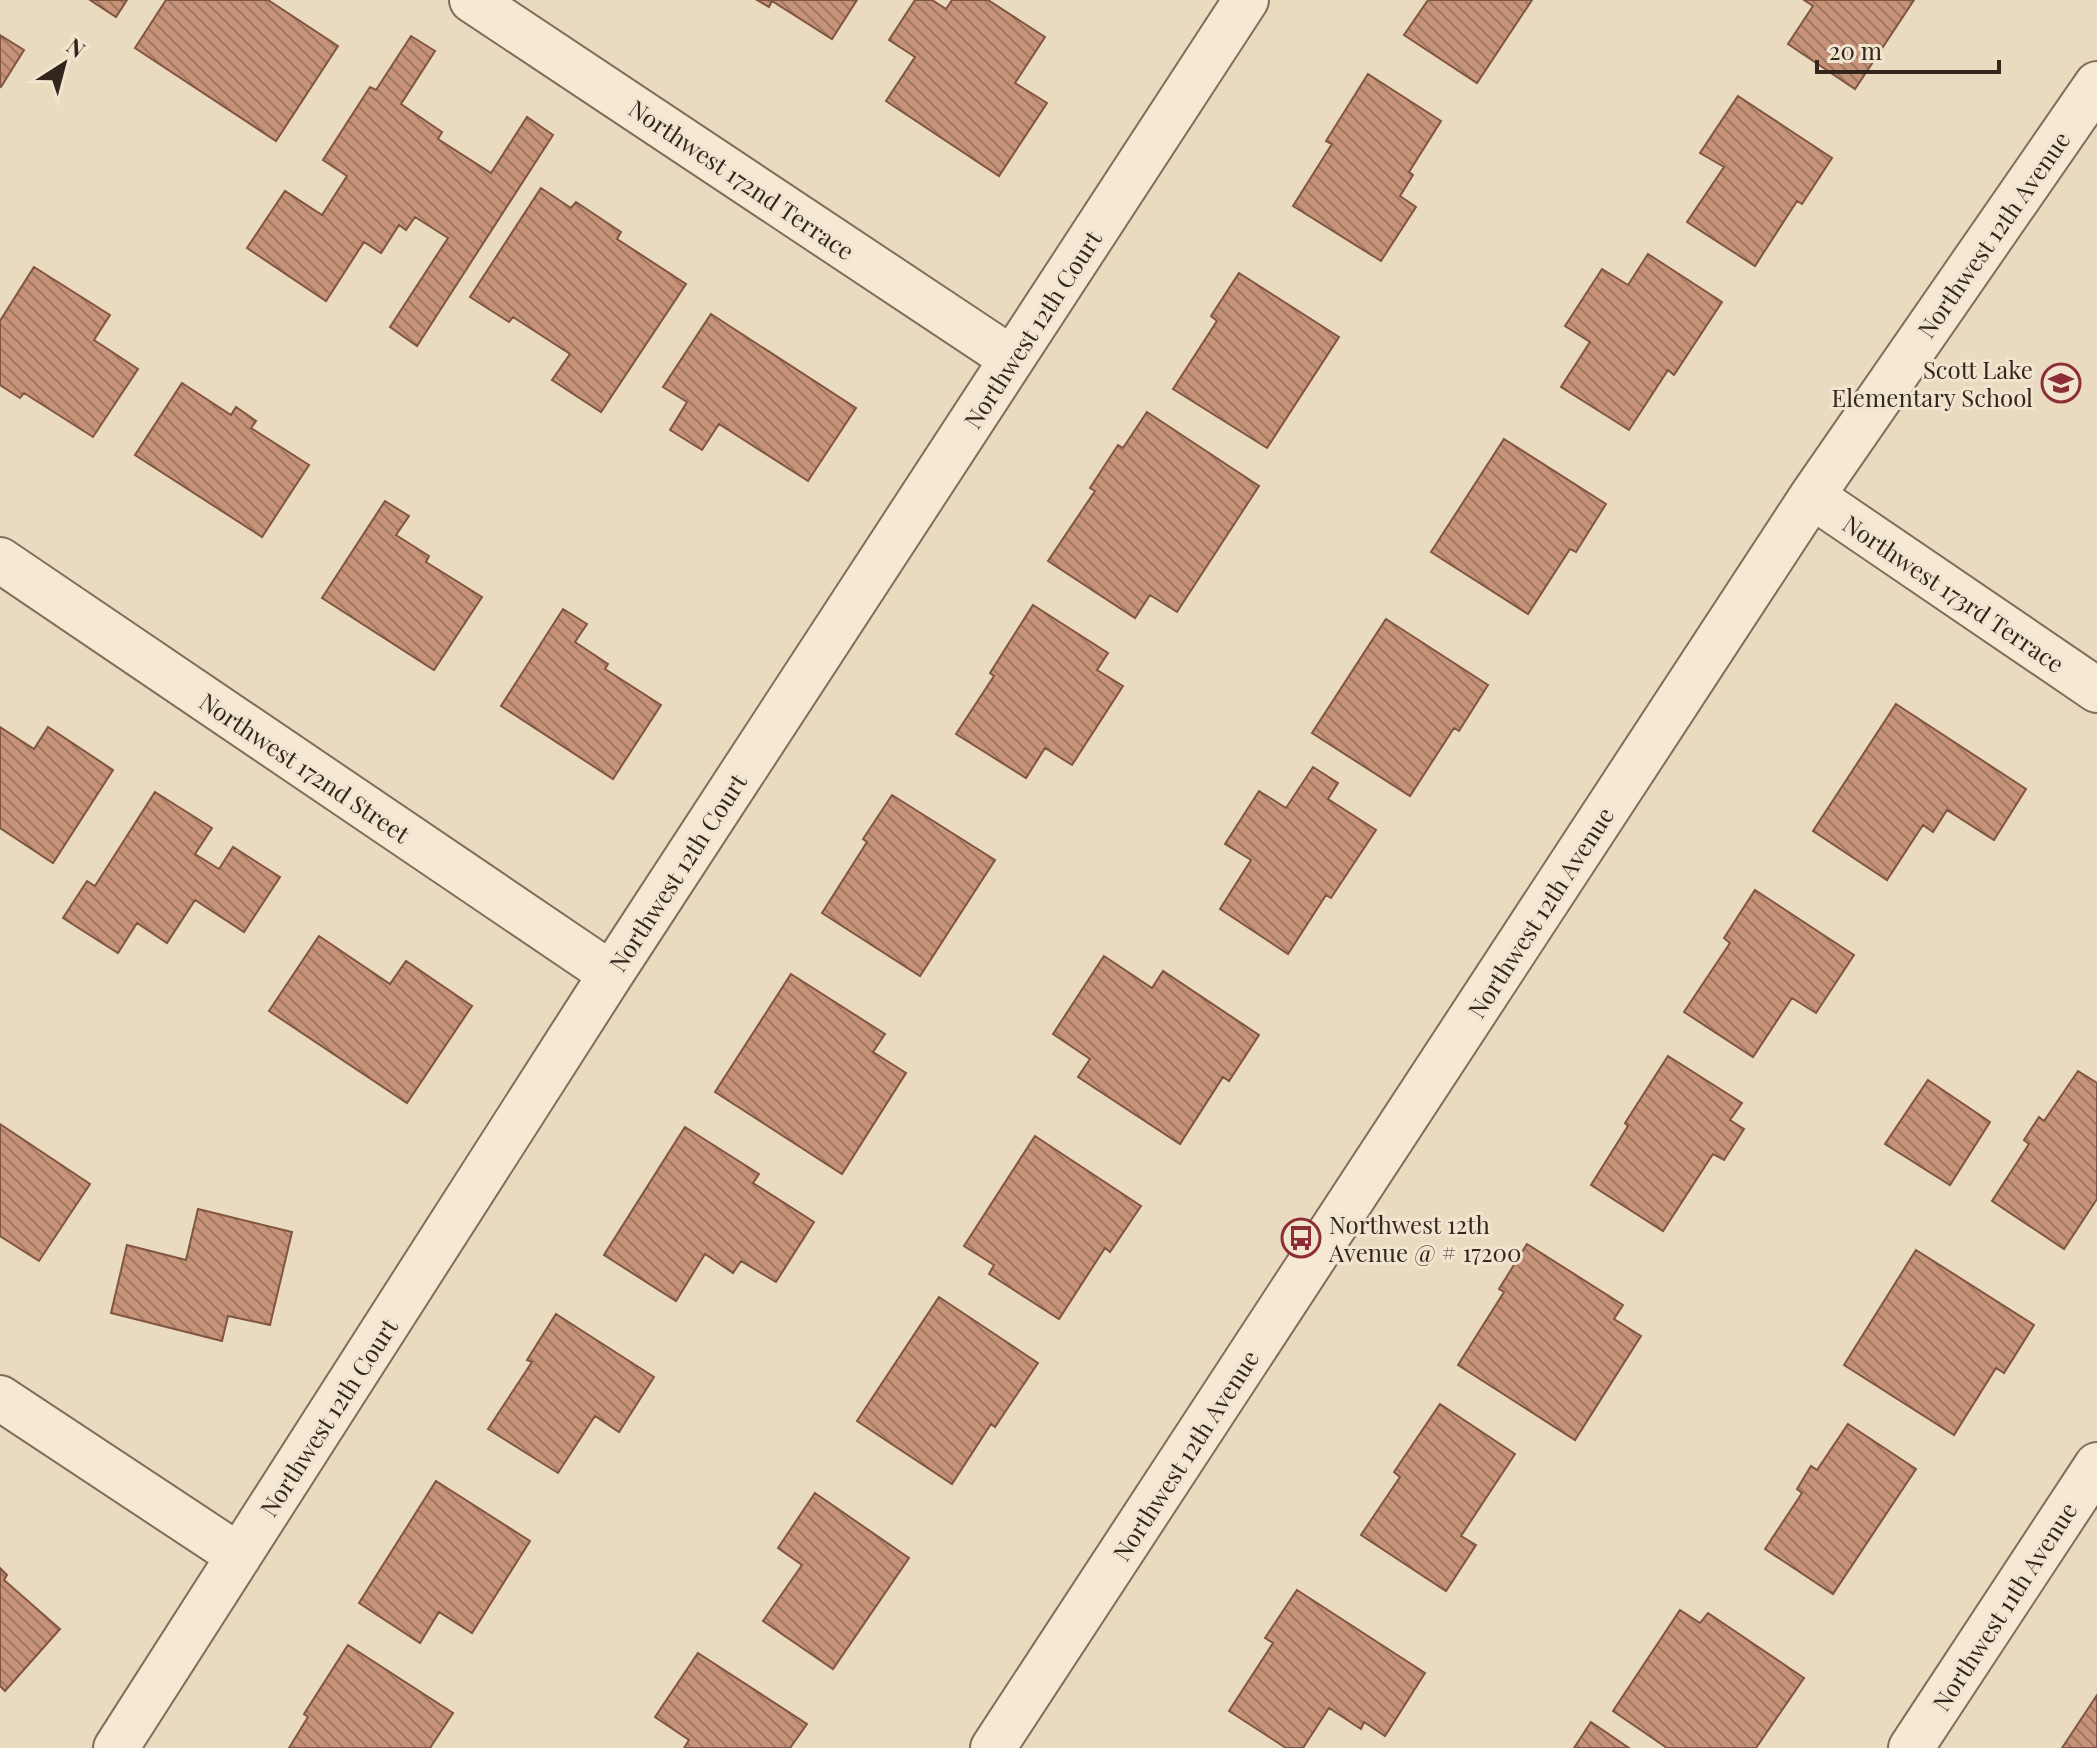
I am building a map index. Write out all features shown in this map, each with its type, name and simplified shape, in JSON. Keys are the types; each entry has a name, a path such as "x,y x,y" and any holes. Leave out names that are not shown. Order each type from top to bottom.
{"street":[{"name":"Northwest 172nd Terrace","path":"472,0 1012,359"},
{"name":"Northwest 12th Court","path":"116,1748 611,974 1246,0"},
{"name":"Northwest 12th Avenue","path":"993,1748 1812,496 2097,84"},
{"name":"Northwest 173rd Terrace","path":"1812,496 2097,690"},
{"name":"Northwest 172nd Street","path":"0,560 611,974"},
{"path":"0,1398 239,1556"},
{"name":"Northwest 11th Avenue","path":"1911,1748 2097,1465"}],"building":[{"path":"90,0 127,0 116,17"},
{"path":"166,0 268,0 338,46 276,141 135,48"},
{"path":"757,0 857,0 832,39 772,1 769,7"},
{"path":"915,0 932,0 946,9 952,0 988,0 1045,37 1015,83 1047,103 999,176 886,101 915,57 889,40"},
{"path":"1428,0 1532,0 1477,83 1404,35"},
{"path":"1804,0 1914,0 1855,89 1788,44 1813,6"},
{"path":"0,35 24,50 1,87 0,86"},
{"path":"411,36 435,51 401,104 442,132 438,139 491,173 527,117 553,135 417,346 390,327 448,238 415,217 406,230 399,225 381,253 364,242 326,301 247,248 285,191 322,215 347,176 323,160 370,87 376,90"},
{"path":"1368,74 1441,121 1409,172 1413,175 1400,196 1416,207 1381,261 1293,206 1332,144 1326,141"},
{"path":"1738,96 1832,158 1802,204 1797,201 1755,266 1687,222 1724,167 1700,153"},
{"path":"541,188 571,208 576,202 621,232 617,239 686,284 601,412 552,380 570,354 513,317 509,322 470,297"},
{"path":"1648,254 1722,302 1674,375 1668,370 1629,430 1561,387 1590,342 1565,326 1602,269 1628,285"},
{"path":"34,267 110,315 94,340 138,369 93,437 24,393 20,398 0,385 0,321"},
{"path":"1239,273 1339,337 1267,448 1173,389 1217,321 1211,316"},
{"path":"711,314 856,408 808,481 719,424 702,450 670,430 687,402 663,387"},
{"path":"182,383 231,415 236,407 256,421 251,428 309,465 262,537 135,455"},
{"path":"1147,412 1259,486 1177,612 1150,595 1135,618 1048,561 1095,491 1090,488 1118,445 1123,448"},
{"path":"1504,439 1606,504 1576,552 1570,549 1528,614 1431,552"},
{"path":"385,501 409,516 396,535 429,556 426,562 482,597 434,670 322,598"},
{"path":"1033,605 1108,653 1097,670 1123,686 1072,765 1045,748 1026,778 956,734 994,676 990,673"},
{"path":"563,609 587,624 575,642 608,664 605,669 661,705 613,779 501,706"},
{"path":"1386,619 1488,685 1459,731 1454,728 1410,796 1312,733"},
{"path":"1896,704 2026,789 1994,840 1947,810 1933,832 1923,825 1887,880 1813,831"},
{"path":"0,727 34,749 48,727 113,770 53,863 0,828"},
{"path":"1313,767 1338,783 1328,799 1376,830 1331,898 1326,895 1288,954 1220,909 1251,860 1225,844 1259,791 1286,808"},
{"path":"155,792 212,828 195,854 219,869 233,847 280,877 244,932 195,900 167,943 137,923 118,953 63,918 87,881 95,886"},
{"path":"892,795 995,860 920,976 822,913 867,842 863,839"},
{"path":"1755,890 1854,955 1816,1013 1792,998 1753,1057 1684,1012 1730,943 1724,938"},
{"path":"319,936 390,984 406,961 472,1006 407,1103 269,1011"},
{"path":"1104,956 1152,988 1163,971 1259,1035 1229,1081 1223,1077 1180,1144 1078,1077 1090,1059 1053,1034"},
{"path":"791,974 885,1034 873,1052 906,1073 842,1174 715,1092"},
{"path":"1668,1056 1742,1103 1730,1120 1744,1129 1724,1160 1713,1154 1663,1231 1591,1185 1628,1126 1625,1123"},
{"path":"2078,1071 2097,1083 2097,1199 2064,1249 1992,1201 2029,1144 2024,1140 2039,1117 2044,1121"},
{"path":"1928,1080 1990,1122 1950,1185 1885,1144"},
{"path":"0,1124 90,1184 39,1261 0,1236"},
{"path":"685,1127 759,1174 753,1183 814,1222 776,1282 741,1261 733,1273 705,1254 676,1301 604,1255"},
{"path":"1035,1136 1141,1206 1110,1252 1105,1248 1059,1319 989,1274 994,1265 964,1246"},
{"path":"198,1209 292,1232 270,1325 228,1316 222,1341 111,1313 127,1245 186,1260"},
{"path":"1527,1244 1623,1305 1614,1319 1641,1336 1575,1440 1458,1365 1504,1292 1499,1289"},
{"path":"1916,1250 2034,1325 2004,1373 1996,1368 1954,1435 1844,1365"},
{"path":"939,1297 1038,1363 995,1427 991,1424 952,1484 857,1421"},
{"path":"556,1314 654,1377 619,1432 595,1416 558,1473 488,1429 532,1362 527,1360"},
{"path":"1440,1404 1515,1454 1461,1536 1476,1545 1446,1591 1361,1535 1400,1477 1394,1472"},
{"path":"1848,1424 1916,1469 1833,1594 1765,1549 1802,1493 1797,1489 1811,1466 1817,1470"},
{"path":"436,1481 530,1541 472,1633 439,1612 420,1643 359,1603"},
{"path":"815,1493 909,1558 833,1669 763,1621 802,1565 778,1548"},
{"path":"0,1568 7,1575 4,1580 60,1629 5,1691 0,1686"},
{"path":"1297,1590 1425,1673 1385,1736 1364,1722 1361,1729 1329,1708 1303,1748 1286,1748 1229,1711 1273,1643 1265,1638"},
{"path":"1680,1610 1700,1623 1708,1613 1804,1678 1756,1748 1667,1748 1613,1711"},
{"path":"348,1645 453,1713 430,1748 289,1748 308,1717 304,1714"},
{"path":"698,1653 807,1724 790,1748 684,1748 689,1740 655,1717"},
{"path":"2097,1695 2097,1748 2062,1748"},
{"path":"1591,1722 1629,1748 1574,1748"}],"place":[{"name":"Scott Lake Elementary School","path":"2061,383"},
{"name":"Northwest 12th Avenue @ # 17200","path":"1301,1238"}]}
